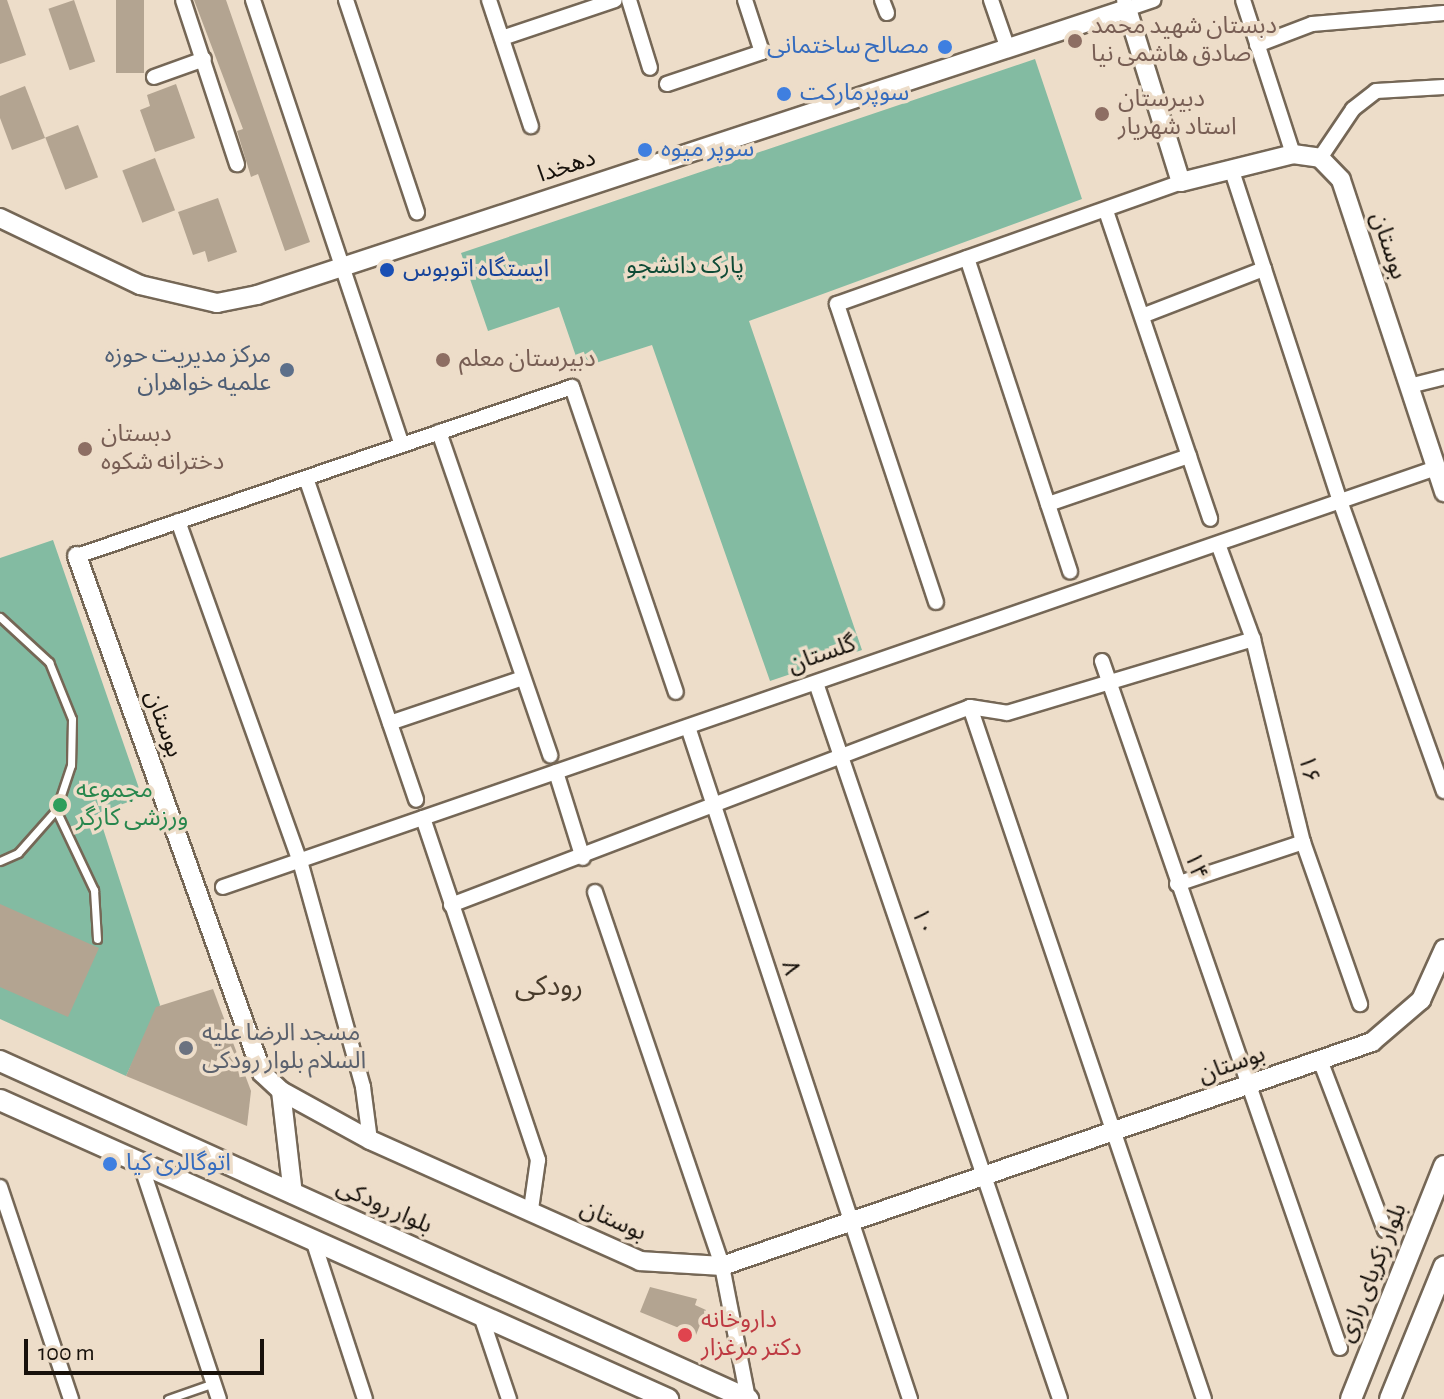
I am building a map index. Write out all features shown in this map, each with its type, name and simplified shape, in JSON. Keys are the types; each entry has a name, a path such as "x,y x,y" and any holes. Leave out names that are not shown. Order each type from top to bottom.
{"main road":[{"name":"بلوار رودکی","path":"0,1061 748,1399"},
{"path":"0,1100 668,1399"},
{"name":"بلوار زکریای رازی","path":"1351,1399 1444,1166"},
{"path":"1390,1399 1444,1267"}],"street":[{"path":"183,0 237,164"},
{"path":"253,0 402,445"},
{"path":"346,0 417,212"},
{"path":"489,0 531,126"},
{"path":"502,38 615,0"},
{"path":"629,0 650,68"},
{"path":"667,84 762,52 745,0"},
{"path":"991,0 1008,49"},
{"name":"دهخدا","path":"0,218 176,297 217,303 257,295 1008,49 1126,5 1153,0"},
{"path":"1243,0 1293,154"},
{"path":"1126,5 1181,182"},
{"path":"1257,45 1312,24 1444,13"},
{"path":"154,77 204,59"},
{"path":"936,602 837,304 1181,182 1293,154 1320,158 1353,109 1376,91 1444,87"},
{"name":"بوستان","path":"1320,158 1341,180 1444,492"},
{"path":"1231,168 1340,501 1444,791"},
{"path":"1106,211 1210,519"},
{"path":"967,258 1070,571"},
{"path":"1142,316 1264,269"},
{"path":"1409,386 1444,377"},
{"path":"77,556 572,387 676,692"},
{"path":"439,432 550,755"},
{"path":"1048,504 1189,456"},
{"name":"گلستان","path":"223,887 1436,468"},
{"path":"306,478 416,800"},
{"path":"178,521 300,861 363,1087 370,1140"},
{"name":"۱۶","path":"1218,544 1253,639 1303,842 1360,1004"},
{"name":"بوستان","path":"77,556 262,1073 281,1091 370,1140 531,1209 640,1261 722,1266 1372,1042 1400,1022 1421,1000 1444,949"},
{"path":"451,905 583,858 842,753 970,707 1007,713 1108,678 1253,639"},
{"name":"۱۴","path":"1102,661 1340,1348"},
{"path":"390,723 523,678"},
{"name":"۱۰","path":"816,683 1060,1399"},
{"path":"970,707 1116,1131 1204,1399"},
{"name":"۸","path":"688,727 849,1223 910,1399"},
{"path":"556,772 583,858"},
{"path":"423,818 538,1160 531,1209"},
{"path":"1177,884 1303,842"},
{"path":"595,892 722,1266 748,1399"},
{"path":"1320,1060 1385,1230"},
{"path":"281,1091 293,1194"},
{"path":"140,1162 219,1399"},
{"path":"0,1187 71,1399"},
{"path":"313,1240 365,1399"},
{"path":"481,1316 509,1399"}],"lane":[{"path":"0,617 49,662 72,719 71,765 56,810 18,853 0,861"},
{"path":"56,810 94,890 97,939"},
{"path":"168,1399 214,1383"}],"green space":[{"name":"پارک دانشجو","path":"1035,59 1082,199 749,321 862,650 770,681 652,345 580,368 559,307 488,331 461,253"},
{"name":"مجموعه ورزشی کارگر","path":"53,540 142,797 98,813 160,1005 126,1076 0,1019 0,558"}],"building":[{"path":"0,0 7,0 26,55 0,64"},
{"path":"74,0 95,61 70,70 48,9"},
{"path":"116,0 144,0 144,73 116,73"},
{"path":"194,0 226,0 310,242 285,251 258,174 251,177 237,131 243,129"},
{"path":"176,84 195,138 155,152 140,110 150,106 147,95"},
{"path":"25,86 45,138 12,150 0,118 0,96"},
{"path":"78,125 98,177 65,190 45,138"},
{"path":"155,158 175,210 142,223 122,171"},
{"path":"218,198 237,252 208,262 205,251 193,255 178,212"},
{"path":"0,904 99,948 68,1017 0,987"},
{"name":"مسجد الرضا علیه السلام بلوار رودکی","path":"213,989 251,1091 247,1126 126,1076 156,1007"},
{"path":"650,1287 697,1299 695,1305 706,1310 696,1335 640,1312"}],"place":[{"name":"دبستان شهید محمد صادق هاشمی نیا","path":"1075,41"},
{"name":"مصالح ساختمانی","path":"945,47"},
{"name":"سوپرمارکت","path":"784,94"},
{"name":"دبیرستان استاد شهریار","path":"1102,114"},
{"name":"سوپر میوه","path":"645,150"},
{"name":"ایستگاه اتوبوس","path":"387,270"},
{"name":"دبیرستان معلم","path":"443,360"},
{"name":"مرکز مدیریت حوزه علمیه خواهران","path":"287,370"},
{"name":"دبستان دخترانه شکوه","path":"85,449"},
{"name":"مجموعه ورزشی کارگر","path":"60,805"},
{"name":"مسجد الرضا علیه السلام بلوار رودکی","path":"186,1048"},
{"name":"اتوگالری کیا","path":"110,1164"},
{"name":"داروخانه دکتر مرغزار","path":"685,1335"}],"district":[{"name":"رودکی","path":"549,987"}]}
